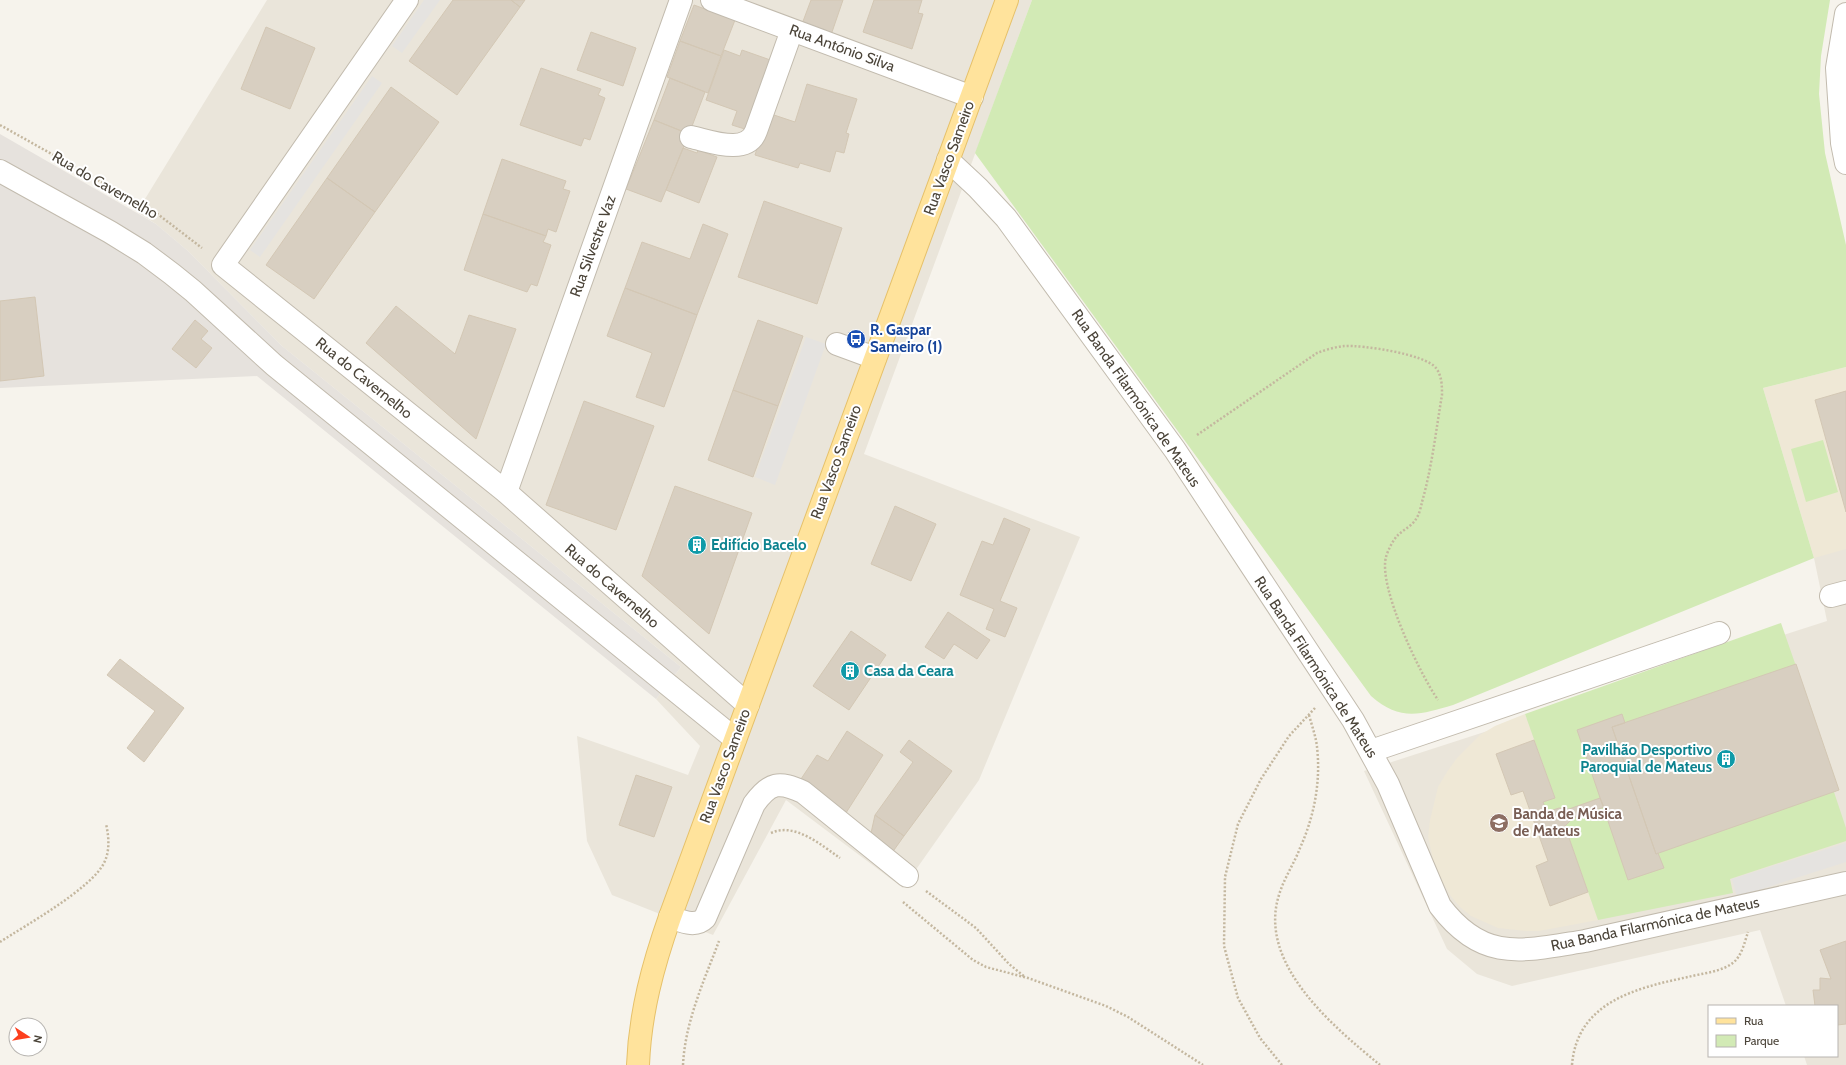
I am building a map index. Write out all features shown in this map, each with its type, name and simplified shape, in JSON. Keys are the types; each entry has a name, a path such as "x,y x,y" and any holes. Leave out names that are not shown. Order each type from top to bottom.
{"main road":[{"name":"Rua Vasco Sameiro","path":"638,1065 639,1046 653,966 1007,0"}],"street":[{"name":"Rua do Cavernelho","path":"408,0 222,265 506,492 748,705"},
{"name":"Rua Silvestre Vaz","path":"506,492 681,0"},
{"name":"Rua António Silva","path":"712,0 972,97"},
{"path":"1846,14 1837,68 1842,143 1846,163"},
{"path":"691,137 736,145 743,144 752,139 792,30"},
{"name":"Rua Banda Filarmónica de Mateus","path":"948,160 978,188 1006,218 1175,450 1332,688 1371,751 1388,784 1440,906 1451,922 1484,945 1502,949 1556,946 1585,941 1846,882"},
{"path":"0,172 117,236 144,253 172,274 193,291 274,365 735,739"},
{"path":"837,344 875,358"},
{"path":"1371,751 1719,633"},
{"path":"670,917 692,924 700,922 705,918 754,804 764,791 773,786 784,785 803,792 907,876"}],"path":[{"name":"Rua do Cavernelho","path":"0,125 155,212 206,252"},
{"path":"1175,450 1316,353 1344,346 1416,356 1428,360 1437,369 1442,380 1442,395 1422,502 1416,519 1397,536 1392,544 1386,557 1385,573 1392,599 1409,648 1426,681 1454,723"},
{"path":"1282,1065 1260,1038 1238,998 1224,946 1225,877 1238,824 1265,773 1289,736 1309,715 1317,747 1316,800 1310,824 1278,897 1276,926 1279,948 1289,969 1312,1001 1337,1028 1380,1065"},
{"path":"0,942 81,889 95,876 104,863 108,850 106,824"},
{"path":"768,835 772,832 782,830 792,831 817,842 841,859"},
{"path":"907,876 976,928 1009,964 1028,978"},
{"path":"898,899 973,960 1001,972 1028,978 1106,1006 1128,1017 1203,1065"},
{"path":"1572,1065 1573,1052 1592,1015 1606,1004 1627,994 1668,981 1717,970 1735,961 1741,952 1760,902"},
{"path":"683,1065 683,1052 692,1017 720,939"}],"shaded area":[{"path":"267,0 1032,0 864,454 1080,537 979,780 903,888 786,800 713,935 612,895 587,841 577,736 688,775 700,746 656,699 681,667 282,346 188,251 156,224 137,212"},
{"path":"424,0 440,0 402,53 392,46"},
{"path":"372,76 382,83 260,257 250,250"},
{"path":"0,134 156,224 188,251 282,346 681,667 656,699 257,376 0,388"},
{"path":"806,337 826,344 775,485 755,477"},
{"path":"1846,367 1846,1065 1807,1065 1804,1057 1838,1057 1838,1005 1786,1005 1760,930 1512,986 1477,974 1447,949 1364,771 1827,621 1814,558"},
{"path":"1846,367 1846,549 1814,558 1763,388"},
{"name":"Banda de Música de Mateus","path":"1525,714 1555,798 1543,802 1547,812 1559,808 1569,809 1565,826 1554,830 1568,835 1598,920 1539,931 1498,928 1471,916 1460,907 1450,895 1435,868 1428,837 1430,820 1438,787 1457,758 1480,735 1495,726"},
{"path":"1846,843 1846,862 1737,897 1732,879"}],"green space":[{"path":"1032,0 1830,0 1821,56 1819,94 1825,153 1846,245 1846,367 1763,388 1814,558 1453,705 1410,714 1391,709 1381,704 1371,696 975,153"},
{"path":"1823,440 1838,492 1806,502 1791,449"},
{"path":"1781,623 1839,790 1834,792 1846,828 1846,841 1730,879 1733,893 1598,920 1568,835 1556,839 1553,830 1565,826 1569,809 1559,808 1547,812 1543,802 1555,798 1525,714"}],"building":[{"path":"453,0 511,0 520,7 457,95 409,61"},
{"path":"511,0 525,0 520,7"},
{"path":"811,0 843,0 831,35 802,24"},
{"path":"874,0 922,0 918,13 923,14 912,49 863,32"},
{"path":"694,5 735,20 721,56 680,41"},
{"path":"266,27 315,48 290,109 241,89"},
{"path":"591,32 636,48 623,86 577,70"},
{"path":"680,41 721,56 708,93 667,77"},
{"path":"724,50 740,56 742,50 776,62 751,131 732,125 737,111 706,100"},
{"path":"541,68 601,89 598,95 605,98 590,140 584,138 581,146 520,125"},
{"path":"670,78 705,92 689,134 654,120"},
{"path":"807,84 857,99 846,133 849,134 844,153 836,151 830,172 800,163 798,168 755,155 768,113 795,122"},
{"path":"391,87 439,122 375,212 327,178"},
{"path":"654,120 689,134 661,202 626,189"},
{"path":"683,148 697,153 698,150 717,157 699,203 666,190"},
{"path":"502,159 566,181 563,189 570,191 556,232 548,229 546,236 483,214"},
{"path":"327,178 375,212 314,299 266,265"},
{"path":"764,201 842,228 817,304 738,277"},
{"path":"483,214 546,236 543,242 551,245 537,286 531,284 527,292 464,270"},
{"path":"703,224 728,234 697,315 625,288 642,242 690,259"},
{"path":"625,288 697,315 664,407 636,397 652,353 607,336"},
{"path":"35,297 44,376 0,381 0,301"},
{"path":"396,306 455,354 469,315 516,329 476,439 366,343"},
{"path":"195,320 208,331 201,339 212,348 196,368 172,349"},
{"path":"758,320 803,336 778,406 733,390"},
{"path":"733,390 778,406 753,477 708,460"},
{"path":"1846,391 1846,512 1815,400"},
{"path":"584,401 654,426 616,530 546,505"},
{"name":"Edifício Bacelo","path":"675,486 752,513 709,634 642,576"},
{"path":"895,506 936,524 911,581 871,564"},
{"path":"1004,518 1030,529 1000,601 1017,608 1005,637 986,629 994,609 960,595 982,541 993,545"},
{"path":"948,612 990,640 977,659 954,644 944,659 925,647"},
{"name":"Casa da Ceara","path":"851,631 886,655 849,710 813,686"},
{"path":"120,659 184,708 144,762 127,748 155,711 107,675"},
{"name":"Pavilhão Desportivo Paroquial de Mateus","path":"1796,664 1839,790 1656,854 1612,727"},
{"path":"1622,714 1625,723 1612,727 1656,854 1658,853 1664,868 1628,880 1577,730"},
{"path":"847,731 883,755 844,816 797,785 817,755 828,761"},
{"path":"909,740 952,771 904,836 875,815 913,762 900,752"},
{"path":"1534,740 1555,798 1543,802 1547,812 1559,808 1569,809 1572,819 1565,826 1553,830 1556,839 1568,835 1588,892 1550,906 1536,866 1548,861 1523,791 1511,795 1496,754"},
{"path":"636,775 672,787 654,837 619,825"},
{"path":"1600,798 1604,807 1572,819 1569,809"},
{"path":"875,815 904,836 889,857 869,842"},
{"path":"1846,941 1846,1024 1838,1025 1838,1005 1815,1005 1813,990 1820,990 1820,978 1831,979 1820,950"}],"place":[{"name":"R. Gaspar Sameiro (1)","path":"856,339"},
{"name":"Edifício Bacelo","path":"697,545"},
{"name":"Casa da Ceara","path":"850,671"},
{"name":"Pavilhão Desportivo Paroquial de Mateus","path":"1726,759"},
{"name":"Banda de Música de Mateus","path":"1499,823"}]}
